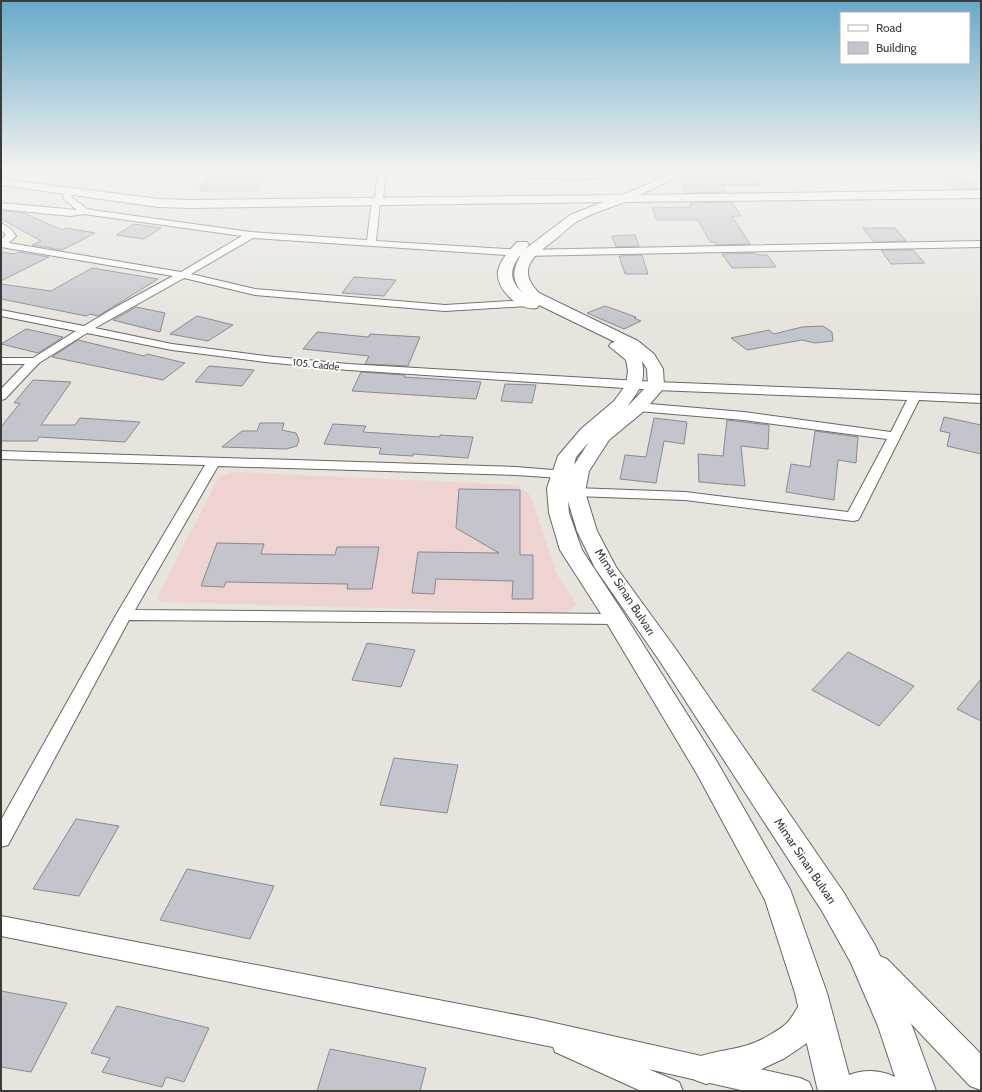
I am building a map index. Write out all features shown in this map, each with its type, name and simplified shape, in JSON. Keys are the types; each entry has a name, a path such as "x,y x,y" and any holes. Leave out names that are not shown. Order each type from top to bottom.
{"main road":[{"path":"550,221 530,236 522,253 521,275 525,287 534,296 548,304 632,344 648,357 655,370 656,386"},
{"path":"570,221 522,253 505,272 507,283 515,294 528,303 626,351 634,359 636,371 634,385"},
{"name":"Mimar Sinan Bulvarı","path":"634,385 620,405 587,434 567,456 560,474 557,488 559,513 571,550 616,619 707,767 779,898 814,1008 836,1091"},
{"name":"Mimar Sinan Bulvarı","path":"656,386 638,407 602,436 579,470 575,492 587,530 606,568 671,660 833,902 864,955 895,1026 918,1091"},
{"path":"854,1091 862,1088 887,1091"}],"street":[{"path":"149,221 252,235 522,253 696,251 796,246 981,244"},
{"path":"371,244 375,221"},
{"path":"1,226 8,230 11,236 1,244"},
{"path":"1,396 35,361 86,329 252,235"},
{"path":"1,244 182,275 255,292 345,301 445,308 528,303"},
{"name":"105. Cadde","path":"1,313 172,347 265,359 348,367 567,379 634,385 981,399"},
{"path":"1,361 35,361"},
{"path":"575,492 685,496 853,517 915,397"},
{"path":"638,407 744,416 895,436"},
{"path":"1,455 516,471 560,474"},
{"path":"1,839 124,615 214,461"},
{"path":"124,615 616,619"},
{"path":"1,926 532,1030 800,1091"},
{"path":"864,955 981,1074"},
{"path":"706,1069 749,1060 775,1048 798,1033 814,1008"},
{"path":"532,1030 670,1091"}],"shaded area":[{"path":"233,472 518,485 531,496 557,575 577,605 565,613 162,602 157,598 219,477"}],"building":[{"path":"5,221 42,221 62,230 66,228 95,233 62,250 32,245 41,241"},
{"path":"699,221 735,221 750,244 716,245 715,242 710,242"},
{"path":"134,224 161,228 144,239 116,235"},
{"path":"863,228 895,228 906,241 874,242"},
{"path":"635,235 639,246 616,247 612,236"},
{"path":"881,250 913,250 925,263 891,264"},
{"path":"1,252 14,254 19,252 49,257 1,281"},
{"path":"755,253 757,255 767,255 776,267 732,268 722,254"},
{"path":"642,255 648,274 625,274 619,256"},
{"path":"92,268 158,279 98,316 90,314 86,316 1,299 1,284 51,291"},
{"path":"354,277 396,280 384,296 342,293"},
{"path":"605,306 636,317 634,318 641,321 624,329 587,313"},
{"path":"136,307 165,313 160,332 113,320"},
{"path":"197,316 233,325 208,341 170,334"},
{"path":"823,326 832,332 833,341 815,343 802,340 747,350 731,338 769,330 774,334 802,327"},
{"path":"26,329 63,337 38,353 1,344"},
{"path":"317,332 368,337 370,334 420,337 408,366 365,364 369,356 303,349"},
{"path":"78,340 144,356 147,354 185,363 163,380 52,357"},
{"path":"209,366 254,370 242,386 195,382"},
{"path":"361,372 405,375 404,377 481,382 476,399 352,391"},
{"path":"33,380 71,382 41,425 75,425 80,418 140,422 125,442 39,437 37,441 1,441 1,427 20,403 14,403"},
{"path":"505,384 536,385 532,403 501,401"},
{"path":"944,417 981,425 981,454 947,446 950,433 940,431"},
{"path":"654,418 687,422 684,444 664,441 656,483 620,479 625,455 646,457"},
{"path":"727,420 769,425 768,449 741,446 745,486 699,482 698,454 723,456"},
{"path":"260,423 284,423 282,430 296,433 299,440 297,446 286,449 222,447 242,431 257,431"},
{"path":"333,424 366,426 363,432 440,437 440,435 473,437 468,458 413,454 413,456 379,454 381,448 324,444"},
{"path":"815,431 858,437 856,463 838,460 834,500 786,492 791,464 810,467"},
{"path":"459,489 520,490 520,555 533,555 533,599 512,599 513,581 436,579 434,594 412,593 418,552 499,553 456,528"},
{"path":"217,543 264,544 261,554 335,555 337,547 379,547 372,589 347,589 348,584 226,582 224,587 201,586"},
{"path":"367,643 415,650 401,687 352,680"},
{"path":"848,652 914,686 879,726 812,690"},
{"path":"981,679 981,721 957,709"},
{"path":"394,758 458,765 447,813 380,805"},
{"path":"76,819 119,826 79,896 33,889"},
{"path":"187,869 274,886 250,939 160,920"},
{"path":"1,991 67,1003 31,1072 1,1067"},
{"path":"117,1006 209,1028 184,1082 166,1077 162,1087 102,1072 110,1058 91,1053"},
{"path":"330,1049 426,1068 420,1091 317,1091"}]}
